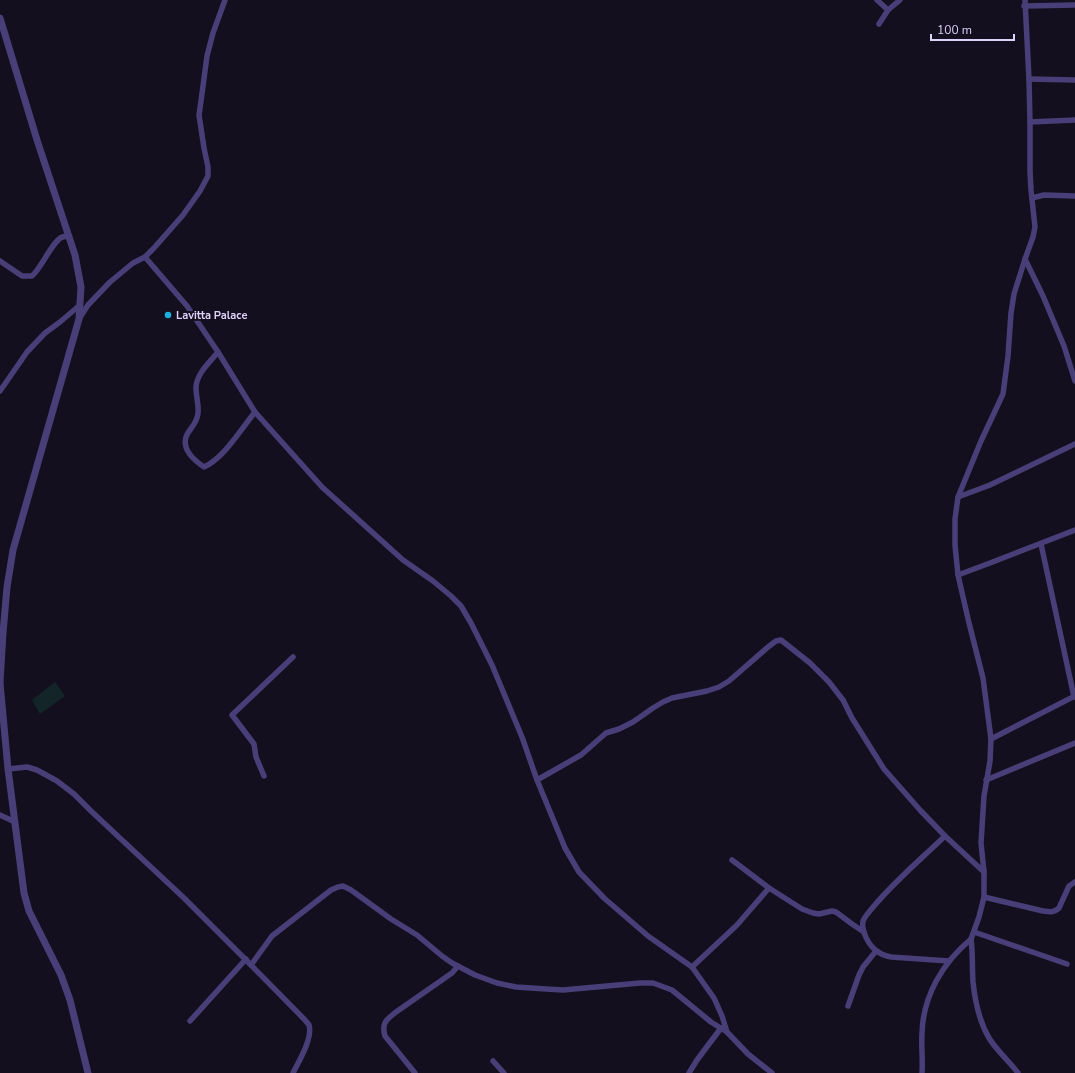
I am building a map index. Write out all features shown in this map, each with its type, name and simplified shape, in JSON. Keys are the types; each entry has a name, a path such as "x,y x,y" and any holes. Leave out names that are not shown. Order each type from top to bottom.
{"street":[{"path":"79,319 88,305 110,282 133,263 145,257 183,215 200,191 208,176 208,167 199,116 207,56 225,0"},
{"path":"877,0 888,10"},
{"path":"879,24 888,10 900,0"},
{"path":"922,1073 922,1034 926,1003 949,961 971,939 984,896 984,872 981,843 984,796 990,761 991,739 983,678 958,575 955,545 955,519 958,497 1003,394 1014,294 1035,227 1030,172 1029,79 1024,6 1025,0"},
{"path":"1024,6 1075,5"},
{"path":"0,18 74,255 81,287 79,319 13,550 7,587 0,683 8,769 24,893 29,911 61,975 70,1000 88,1073"},
{"path":"1029,79 1075,80"},
{"path":"1030,122 1075,120"},
{"path":"1032,198 1044,195 1075,196"},
{"path":"0,261 22,276 32,276 37,272 56,242 63,237 68,236"},
{"path":"145,257 187,306 218,352 255,412 322,487 403,560 433,580 461,606 492,666 522,737 537,780 565,848 579,872 604,898 648,936 692,967 714,998 727,1032"},
{"path":"1025,259 1043,296 1064,346 1075,381"},
{"path":"0,391 27,352 45,333 80,306"},
{"path":"218,352 202,372 198,381 196,388 198,413 196,422 186,437 186,449 197,462 204,467 210,465 217,460 230,445 255,412"},
{"path":"958,497 990,485 1075,444"},
{"path":"958,575 1075,530"},
{"path":"991,739 1074,696 1040,544"},
{"path":"537,780 581,755 606,733 633,722 663,702 672,698 707,691 724,684 768,647 776,641 781,640 810,663 829,682 843,700 852,718 884,769 945,836 984,872"},
{"path":"264,776 256,757 254,744 232,715 294,657"},
{"path":"986,780 1075,743"},
{"path":"8,769 28,767 37,770 57,781 74,794 184,898 305,1020 310,1034 293,1073"},
{"path":"0,815 15,822"},
{"path":"945,836 880,899 863,920 864,932 872,946 882,955 949,961"},
{"path":"732,860 769,888 802,909 819,914 832,911 836,912 864,932"},
{"path":"984,896 1042,911 1052,912 1059,908 1069,886 1075,882"},
{"path":"251,965 272,936 331,890 343,886 352,890 391,919 417,935 452,963 475,975 496,983 523,988 563,990 653,983 672,990 711,1022 727,1032 748,1054 772,1073"},
{"path":"692,967 737,925 769,888"},
{"path":"974,932 1067,964"},
{"path":"971,939 973,982 976,1005 980,1019 993,1045 1018,1073"},
{"path":"848,1006 863,967 876,951"},
{"path":"190,1021 246,959"},
{"path":"415,1073 385,1036 383,1029 384,1023 396,1012 452,973 458,966"},
{"path":"689,1073 721,1028"},
{"path":"493,1060 504,1073"}],"shaded area":[{"path":"55,682 65,696 40,714 32,700"}],"place":[{"name":"Lavitta Palace","path":"168,315"}]}
